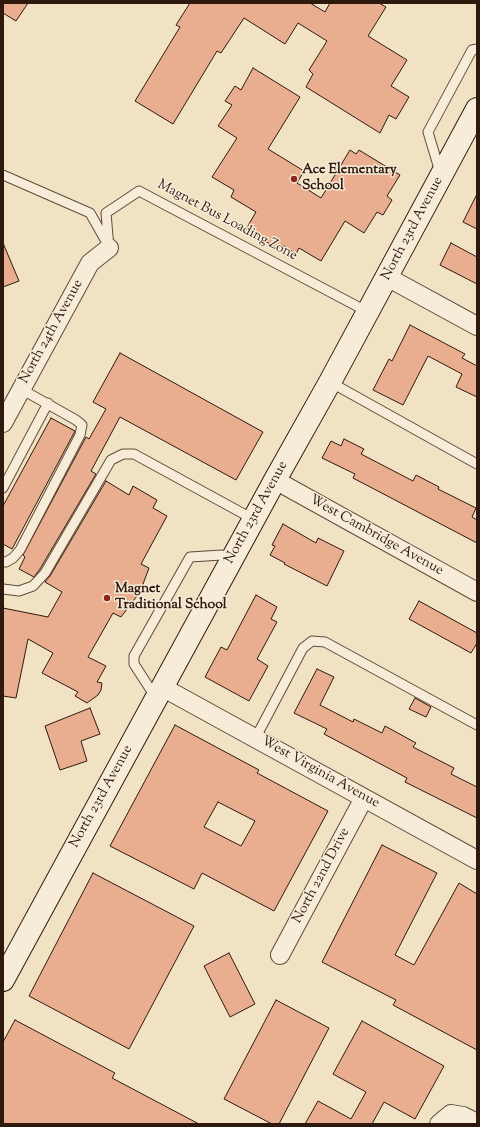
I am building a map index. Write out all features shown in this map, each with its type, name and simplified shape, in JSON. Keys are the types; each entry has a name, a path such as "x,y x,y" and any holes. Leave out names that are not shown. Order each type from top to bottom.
{"street":[{"name":"North 23rd Avenue","path":"3,980 253,519 330,382 477,109"},
{"name":"North 24th Avenue","path":"3,423 90,263 109,248"},
{"path":"387,276 477,326"},
{"name":"West Cambridge Avenue","path":"275,480 477,592"},
{"name":"West Virginia Avenue","path":"159,692 256,738 477,860"},
{"name":"North 22nd Drive","path":"280,955 364,798"},
{"path":"445,1119 463,1116 477,1123"}],"lane":[{"path":"441,175 428,132 472,50 477,49"},
{"path":"3,175 90,214 109,248"},
{"name":"Magnet Bus Loading Zone","path":"109,248 106,213 139,191 368,312"},
{"path":"330,382 477,464"},
{"path":"3,562 13,558 20,550 80,435 82,426 76,420 48,403 21,389"},
{"path":"3,488 48,403"},
{"path":"3,589 18,590 33,586 45,573 111,460 123,454 134,454 253,519"},
{"path":"159,692 134,664 134,656 190,556 222,555 232,559"},
{"path":"256,738 303,648 312,641 325,642 477,725"}],"building":[{"path":"3,3 28,3 16,21 3,13"},
{"path":"190,3 310,3 325,12 330,3 379,3 386,7 368,36 407,60 391,86 409,97 396,119 389,115 380,133 306,87 313,74 309,70 327,41 298,23 285,44 244,18 221,53 217,51 173,124 135,101 180,27 176,25"},
{"path":"253,68 300,97 268,149 304,171 297,183 321,198 350,150 356,154 359,150 400,175 387,196 392,200 383,215 377,212 364,233 345,221 321,261 299,248 296,254 281,244 278,249 246,229 256,212 231,197 234,190 212,177 237,138 218,126 232,105 225,101 235,86 241,90"},
{"path":"477,194 477,229 463,222"},
{"path":"3,243 19,281 3,287"},
{"path":"451,243 477,257 477,284 440,265"},
{"path":"410,325 465,354 462,358 477,366 477,397 456,387 462,374 428,356 403,405 373,390 389,359 392,361"},
{"path":"120,353 263,432 236,480 120,417 91,471 96,474 34,577 19,569 25,557 23,555 86,437 89,439 106,409 93,402"},
{"path":"51,418 75,431 12,549 3,544 3,506"},
{"path":"344,439 364,449 361,454 413,481 416,475 439,487 438,489 476,508 472,517 477,520 477,543 353,478 355,474 322,458 331,441 341,446"},
{"path":"106,481 129,495 133,486 157,500 153,508 167,516 141,564 149,568 140,592 121,617 113,613 88,657 106,666 97,682 102,683 101,690 98,695 87,703 75,696 78,692 42,673 53,653 28,639 16,698 3,696 3,608 48,617 62,592 45,582"},
{"path":"283,524 316,543 318,538 344,551 327,586 284,564 285,563 270,555 275,546 272,545"},
{"path":"256,595 277,607 271,619 277,622 257,659 268,666 249,701 205,677 221,647 227,650"},
{"path":"419,601 477,633 477,643 471,653 409,619"},
{"path":"317,669 334,677 320,705 353,722 354,719 382,733 385,726 416,743 413,747 454,768 451,774 477,787 477,818 405,782 407,778 324,734 327,729 294,713"},
{"path":"415,698 431,707 426,717 409,709"},
{"path":"90,708 100,734 81,741 87,761 60,770 45,726"},
{"path":"175,725 259,770 257,773 328,811 274,911 202,873 194,889 110,846","holes":["218,802 255,821 241,846 204,827"]},
{"path":"382,845 437,873 395,955 414,965 459,883 477,894 477,1050 393,1005 396,1000 322,962"},
{"path":"93,873 194,926 129,1049 29,996"},
{"path":"229,953 255,1004 230,1017 204,966"},
{"path":"276,1000 329,1028 279,1124 272,1124 224,1099"},
{"path":"15,1020 115,1073 112,1078 199,1124 3,1124 3,1042"},
{"path":"362,1021 444,1066 415,1119 384,1102 372,1124 305,1124 318,1101 351,1119 366,1092 333,1074"}],"place":[{"name":"Ace Elementary School","path":"294,179"},
{"name":"Magnet Traditional School","path":"107,598"}]}
